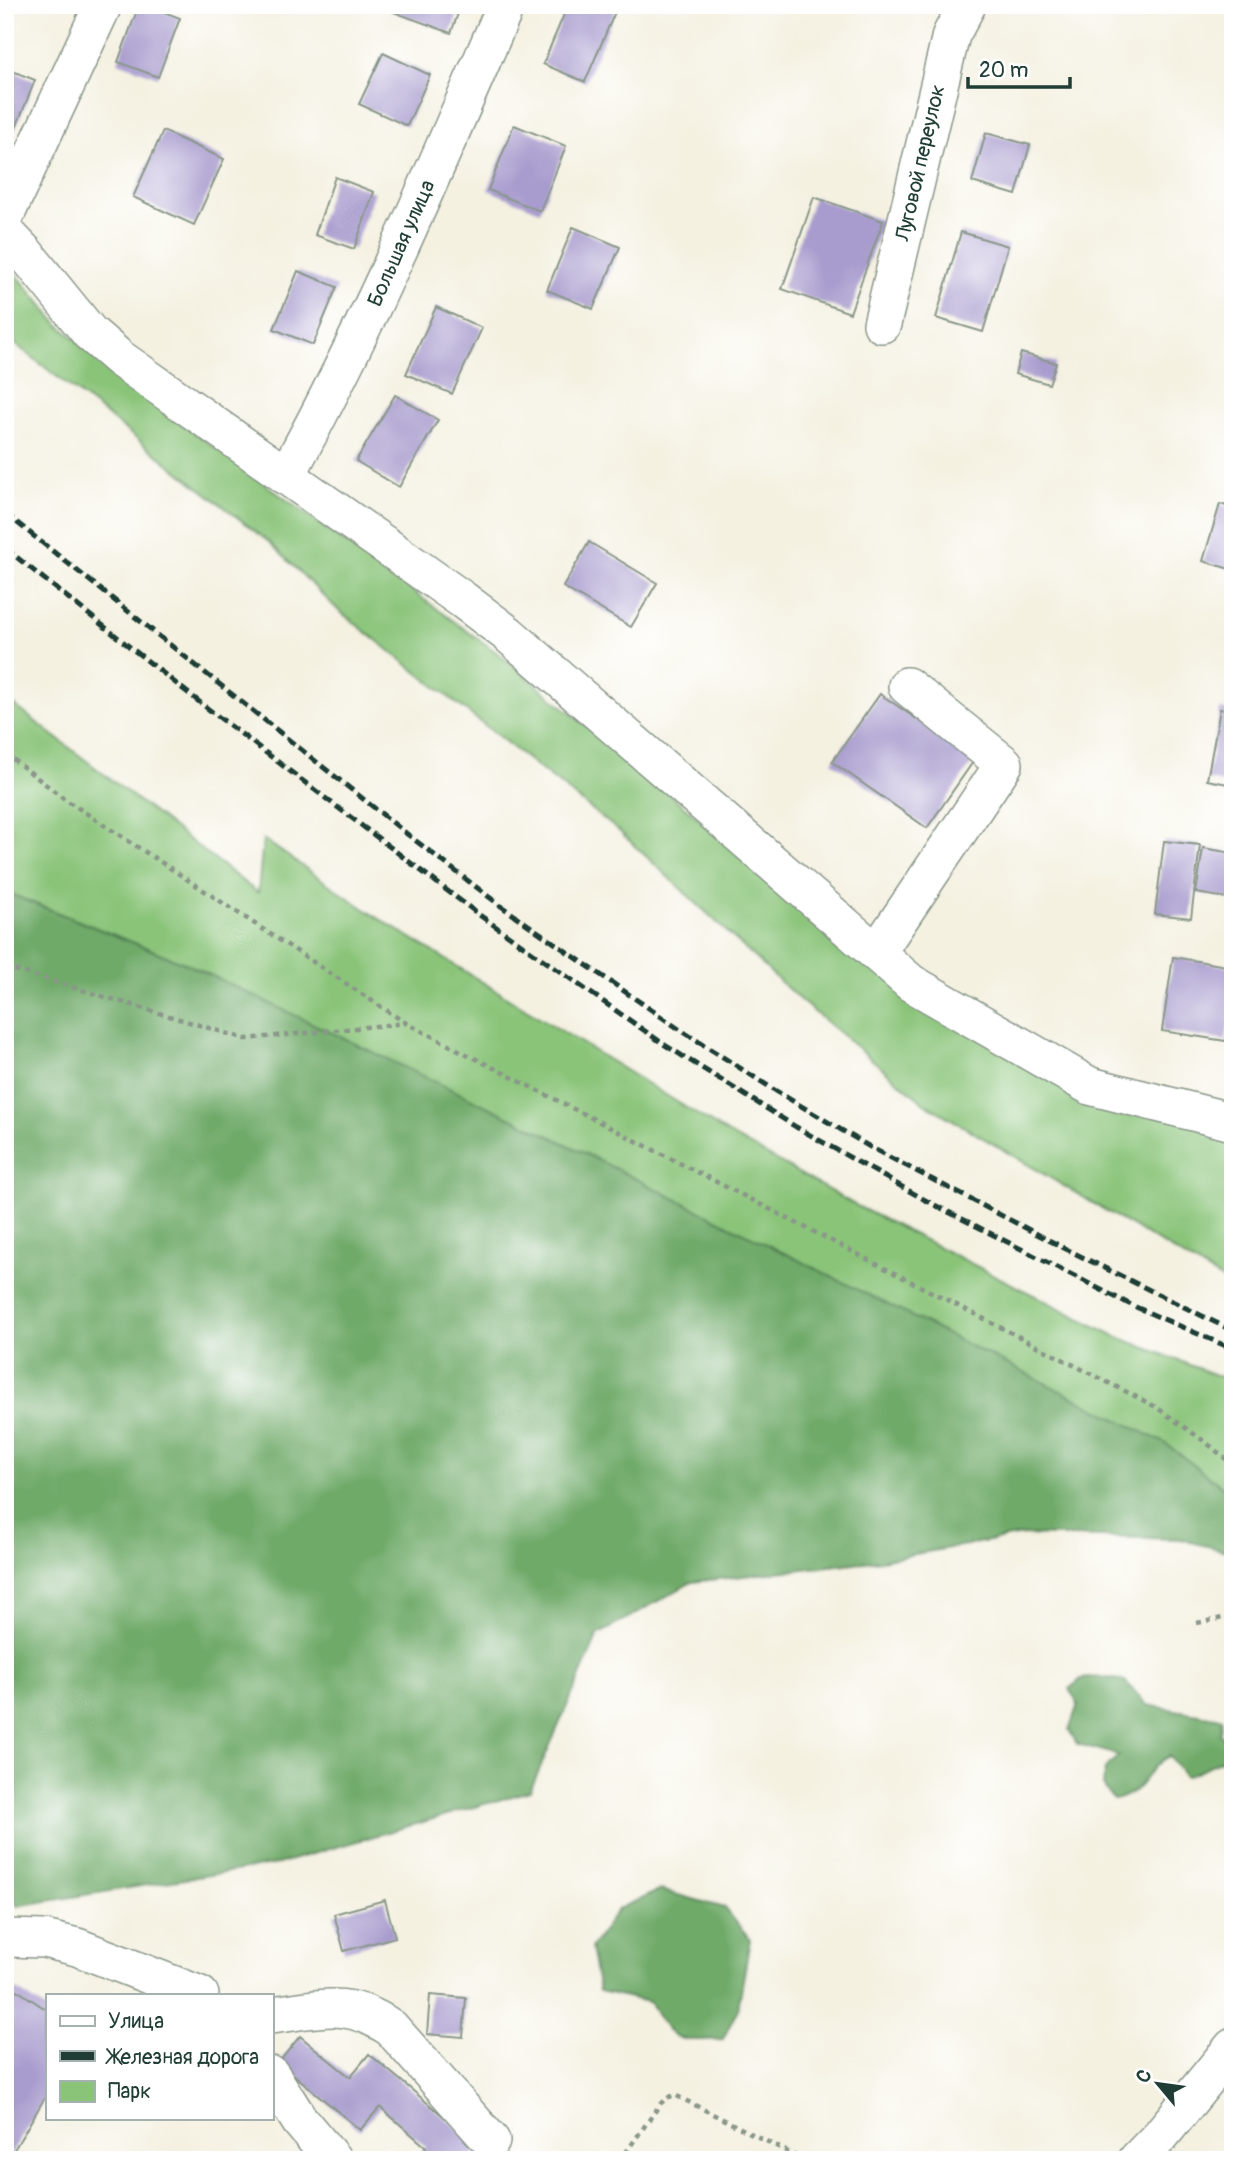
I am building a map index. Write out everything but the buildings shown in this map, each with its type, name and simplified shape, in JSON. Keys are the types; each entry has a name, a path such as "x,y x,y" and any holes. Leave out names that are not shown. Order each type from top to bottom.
{"street":[{"path":"5,216 103,5"},
{"name":"Большая улица","path":"286,476 361,333 506,5"},
{"name":"Луговой переулок","path":"882,324 951,35 967,5"},
{"path":"5,232 90,333 119,358 508,634 911,983 1090,1086 1233,1122"},
{"path":"877,952 1004,764 906,685"},
{"path":"5,1938 44,1939 77,1947 197,1994"},
{"path":"273,2015 342,2007 366,2012 391,2028 491,2141"},
{"path":"1137,2160 1161,2135 1233,2047"},
{"path":"273,2078 300,2121 333,2160"}],"path":[{"path":"5,753 66,800 406,1023 1156,1407 1233,1465"},
{"path":"5,967 246,1038 406,1023"},
{"path":"1197,1623 1233,1616"},
{"path":"618,2160 661,2103 675,2095 804,2160"}],"green space":[{"path":"5,261 59,325 134,389 499,654 907,990 1233,1134 1233,1286 924,1103 800,1000 619,831 338,610 269,542 5,336"},
{"path":"5,698 258,893 263,839 372,914 729,1134 857,1206 1113,1335 1233,1382 1233,1495 1230,1491 187,964 5,892"},
{"path":"5,892 187,964 556,1139 1165,1443 1233,1495 1233,1553 1181,1539 1023,1535 881,1560 692,1582 598,1635 530,1791 278,1864 17,1906 5,1881"},
{"path":"1100,1677 1125,1681 1147,1705 1222,1718 1220,1734 1232,1747 1220,1761 1185,1777 1169,1756 1154,1767 1132,1793 1113,1800 1103,1785 1105,1769 1119,1755 1077,1744 1069,1730 1078,1704 1069,1689 1081,1679"},
{"path":"660,1890 725,1908 750,1940 738,2009 723,2039 694,2040 677,2037 665,2026 649,2002 599,1991 591,1948 618,1909"}],"railway":[{"path":"5,513 501,906 679,1029 870,1147 1064,1248 1233,1331"},
{"path":"5,548 207,708 478,914 665,1045 796,1127 927,1201 1131,1305 1233,1349"}]}
